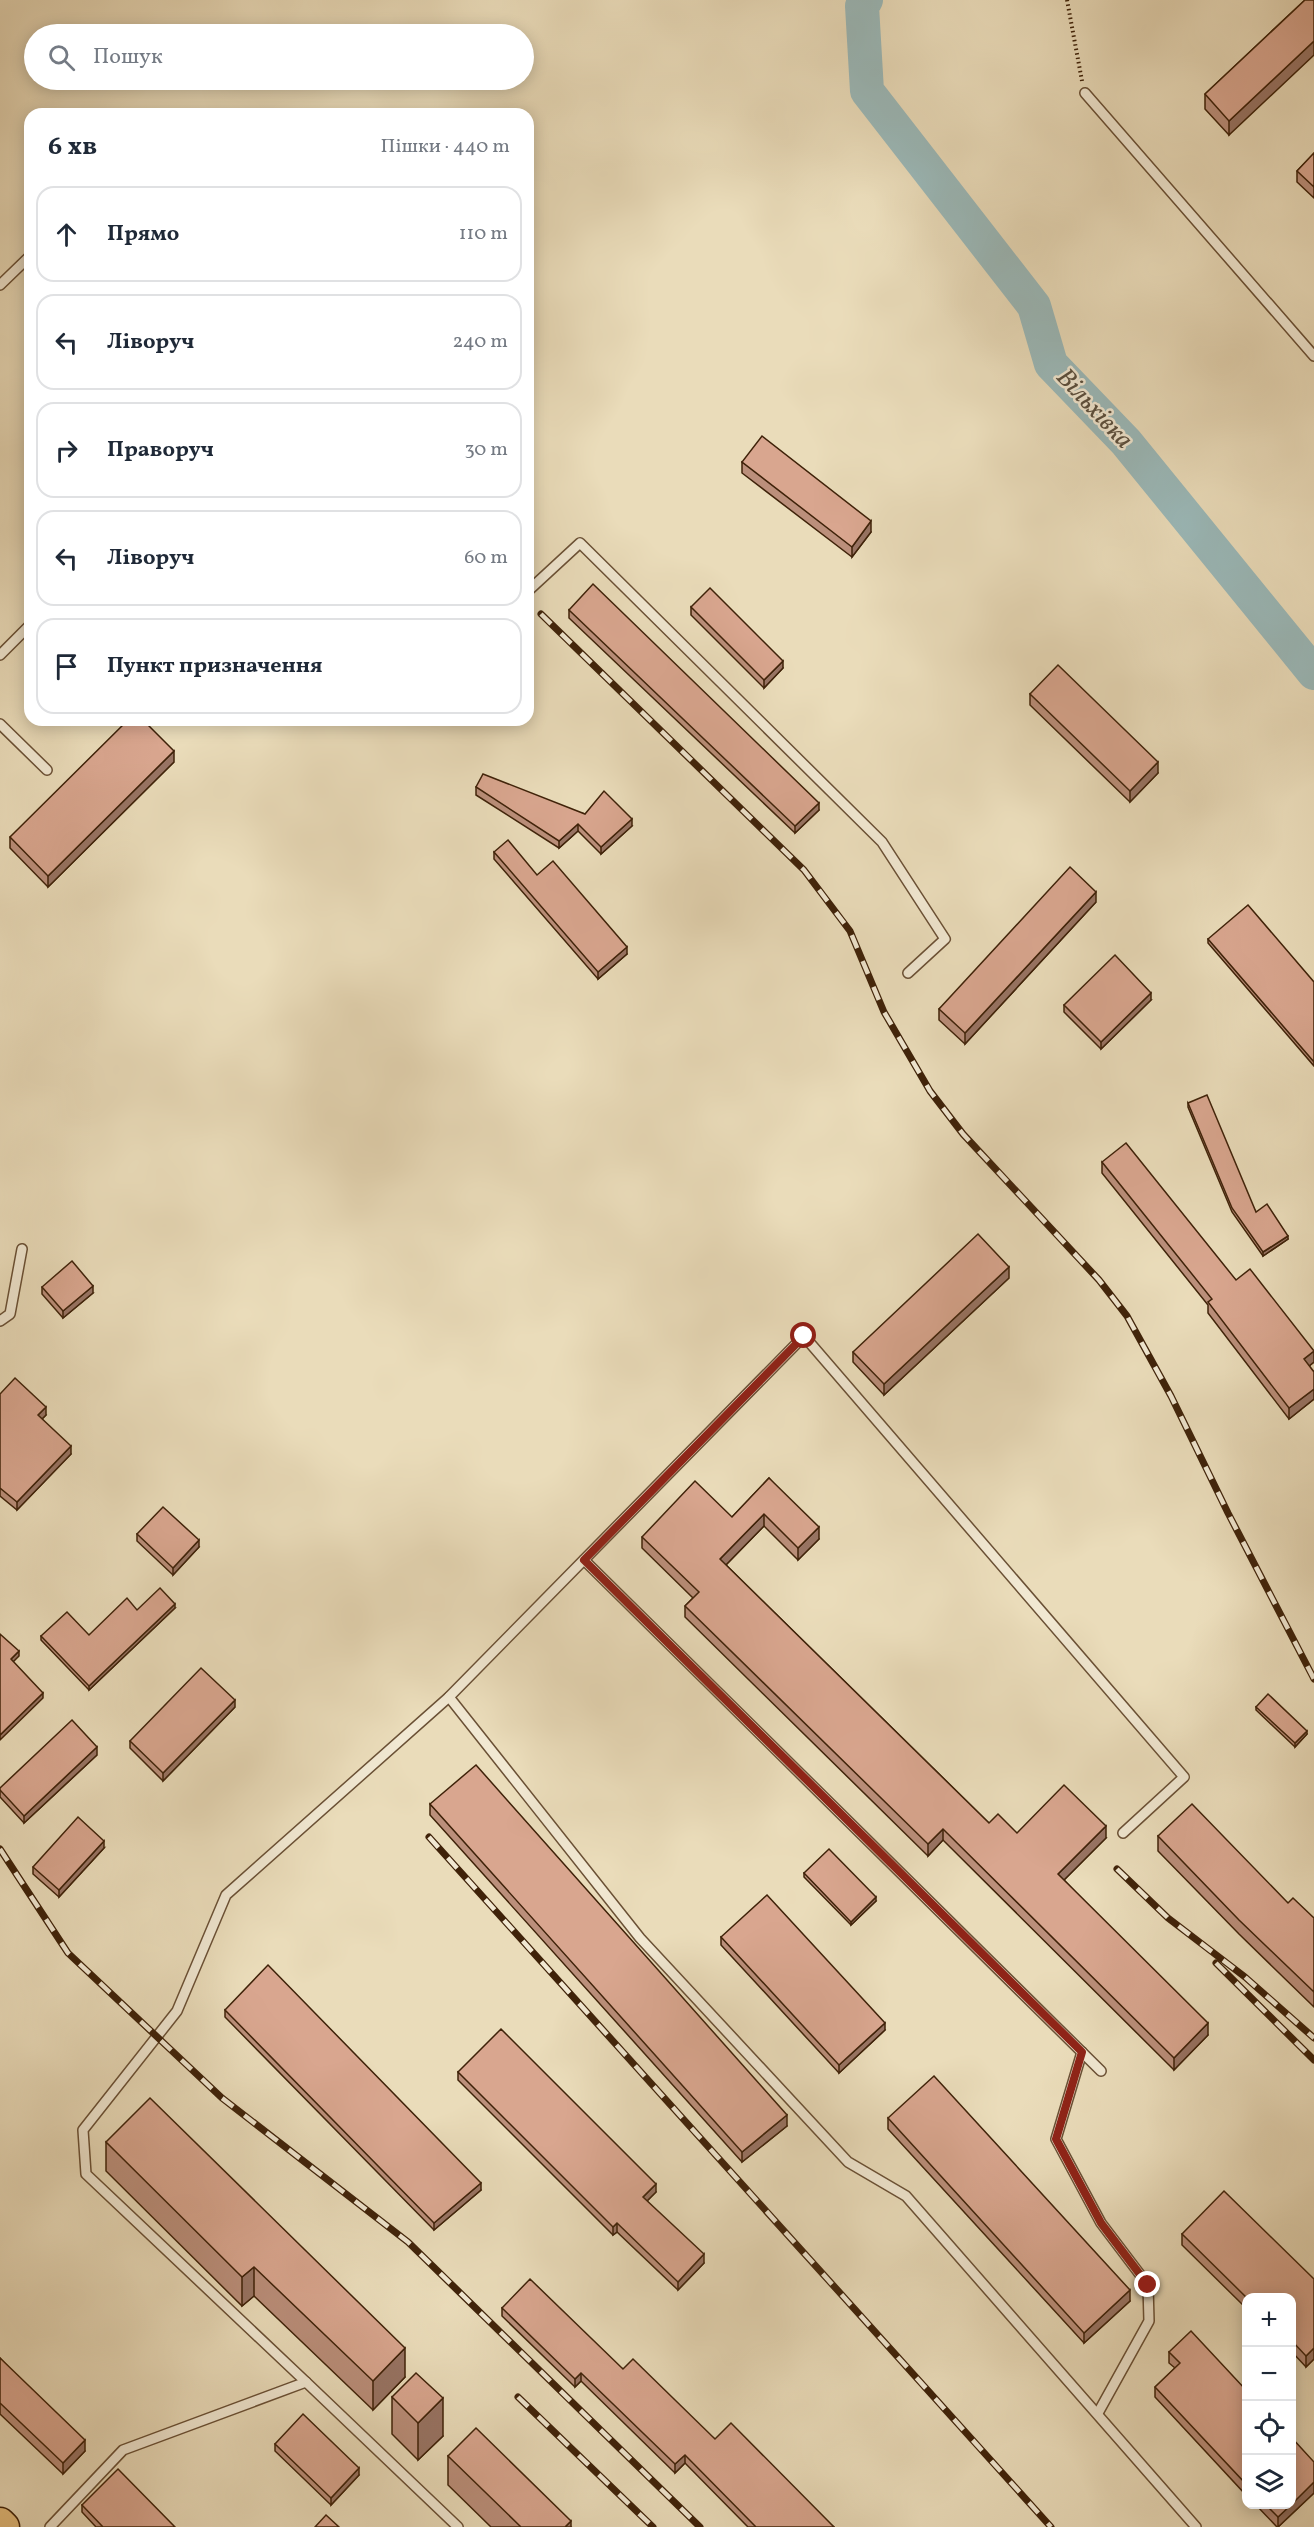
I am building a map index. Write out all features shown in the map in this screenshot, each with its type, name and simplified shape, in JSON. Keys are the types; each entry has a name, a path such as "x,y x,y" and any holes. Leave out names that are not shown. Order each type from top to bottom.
{"main road":[{"path":"0,2523 4,2527"}],"lane":[{"path":"1085,93 1314,356"},
{"path":"0,285 24,262"},
{"path":"534,585 580,543 882,842 945,939 908,973"},
{"path":"0,655 24,631"},
{"path":"0,724 47,770"},
{"path":"0,1321 10,1314 22,1249"},
{"path":"458,2527 86,2174 83,2130 177,2011 226,1895 449,1697 804,1336 1184,1777 1123,1833"},
{"path":"584,1560 1101,2071"},
{"path":"449,1697 640,1938 848,2162 906,2196 1196,2527"},
{"path":"1082,2052 1056,2139 1101,2223 1148,2285 1149,2321 1098,2413"},
{"path":"50,2527 123,2450 306,2382"}],"path":[{"path":"1067,0 1085,93"}],"building":[{"path":"1305,0 1314,0 1314,41 1229,121 1205,94"},
{"path":"1314,153 1314,187 1297,171"},
{"path":"762,436 871,521 852,547 742,462"},
{"path":"593,584 819,803 795,826 569,610"},
{"path":"710,588 783,661 764,680 691,607"},
{"path":"1058,665 1158,762 1130,791 1030,694"},
{"path":"122,726 149,726 174,751 48,876 10,837"},
{"path":"483,774 585,814 604,791 632,819 601,847 578,824 559,841 476,787"},
{"path":"508,840 537,875 553,861 627,947 598,972 494,852"},
{"path":"1070,867 1096,892 965,1033 939,1009"},
{"path":"1248,905 1314,982 1314,1062 1208,939"},
{"path":"1115,955 1151,993 1101,1042 1064,1005"},
{"path":"1207,1095 1256,1212 1267,1204 1288,1236 1263,1252 1232,1208 1188,1103"},
{"path":"1126,1143 1236,1280 1250,1269 1314,1351 1304,1359 1314,1372 1314,1389 1289,1408 1208,1302 1212,1299 1102,1162"},
{"path":"978,1234 1009,1267 884,1384 853,1352"},
{"path":"72,1261 93,1286 63,1311 42,1287"},
{"path":"15,1378 46,1407 38,1415 71,1446 17,1502 0,1488 0,1394"},
{"path":"769,1478 819,1527 798,1548 764,1514 720,1559 989,1823 998,1814 1017,1833 1064,1785 1106,1826 1058,1874 1208,2023 1174,2058 943,1829 928,1844 685,1606 699,1592 642,1537 695,1481 732,1517"},
{"path":"163,1507 199,1540 173,1568 137,1534"},
{"path":"160,1588 175,1604 89,1686 41,1636 67,1612 89,1635 127,1598 137,1610"},
{"path":"0,1634 19,1651 11,1659 43,1693 0,1735"},
{"path":"201,1668 235,1700 163,1773 130,1741"},
{"path":"1268,1694 1307,1731 1295,1743 1256,1707"},
{"path":"72,1720 97,1747 24,1816 0,1788"},
{"path":"476,1765 787,2115 742,2152 430,1804"},
{"path":"1192,1804 1288,1903 1293,1898 1314,1918 1314,1992 1239,1920 1158,1836"},
{"path":"78,1817 104,1841 59,1890 33,1867"},
{"path":"829,1849 876,1897 851,1922 804,1873"},
{"path":"767,1895 885,2023 839,2065 721,1937"},
{"path":"268,1965 481,2183 434,2223 225,2010"},
{"path":"501,2029 656,2184 643,2197 704,2254 678,2282 617,2223 613,2227 458,2072"},
{"path":"934,2076 1130,2290 1084,2333 888,2118"},
{"path":"150,2098 405,2348 373,2381 254,2267 242,2277 106,2142"},
{"path":"1224,2191 1314,2279 1314,2348 1306,2356 1296,2345 1296,2293 1242,2293 1182,2234"},
{"path":"530,2279 623,2369 633,2359 715,2439 731,2423 834,2527 756,2527 685,2455 675,2464 581,2373 575,2379 502,2308"},
{"path":"1191,2331 1242,2386 1242,2480 1155,2387 1180,2363 1169,2352"},
{"path":"0,2358 85,2440 63,2463 0,2403"},
{"path":"416,2373 443,2398 418,2423 392,2397"},
{"path":"303,2414 359,2468 331,2498 275,2444"},
{"path":"476,2428 571,2521 565,2527 521,2527 448,2456"},
{"path":"1296,2442 1314,2462 1314,2482 1296,2500"},
{"path":"118,2469 175,2527 103,2527 82,2505"},
{"path":"1270,2509 1287,2509 1278,2517"},
{"path":"326,2515 339,2527 315,2527"}],"waterway":[{"name":"Вільхівка","path":"866,0 862,6 867,91 1034,306 1051,364 1126,442 1314,673"}],"railway":[{"path":"541,614 804,870 850,931 884,1012 930,1091 963,1134 1099,1280 1127,1316 1171,1396 1228,1513 1314,1679"},
{"path":"429,1837 1051,2527"},
{"path":"0,1849 68,1953 222,2098 408,2242 700,2527"},
{"path":"1117,1869 1168,1918 1245,1977 1314,2038"},
{"path":"1216,1963 1314,2060"},
{"path":"518,2397 653,2527"}],"route":[{"path":"804,1336 584,1560 1082,2052 1056,2139 1101,2223 1148,2285"}]}
